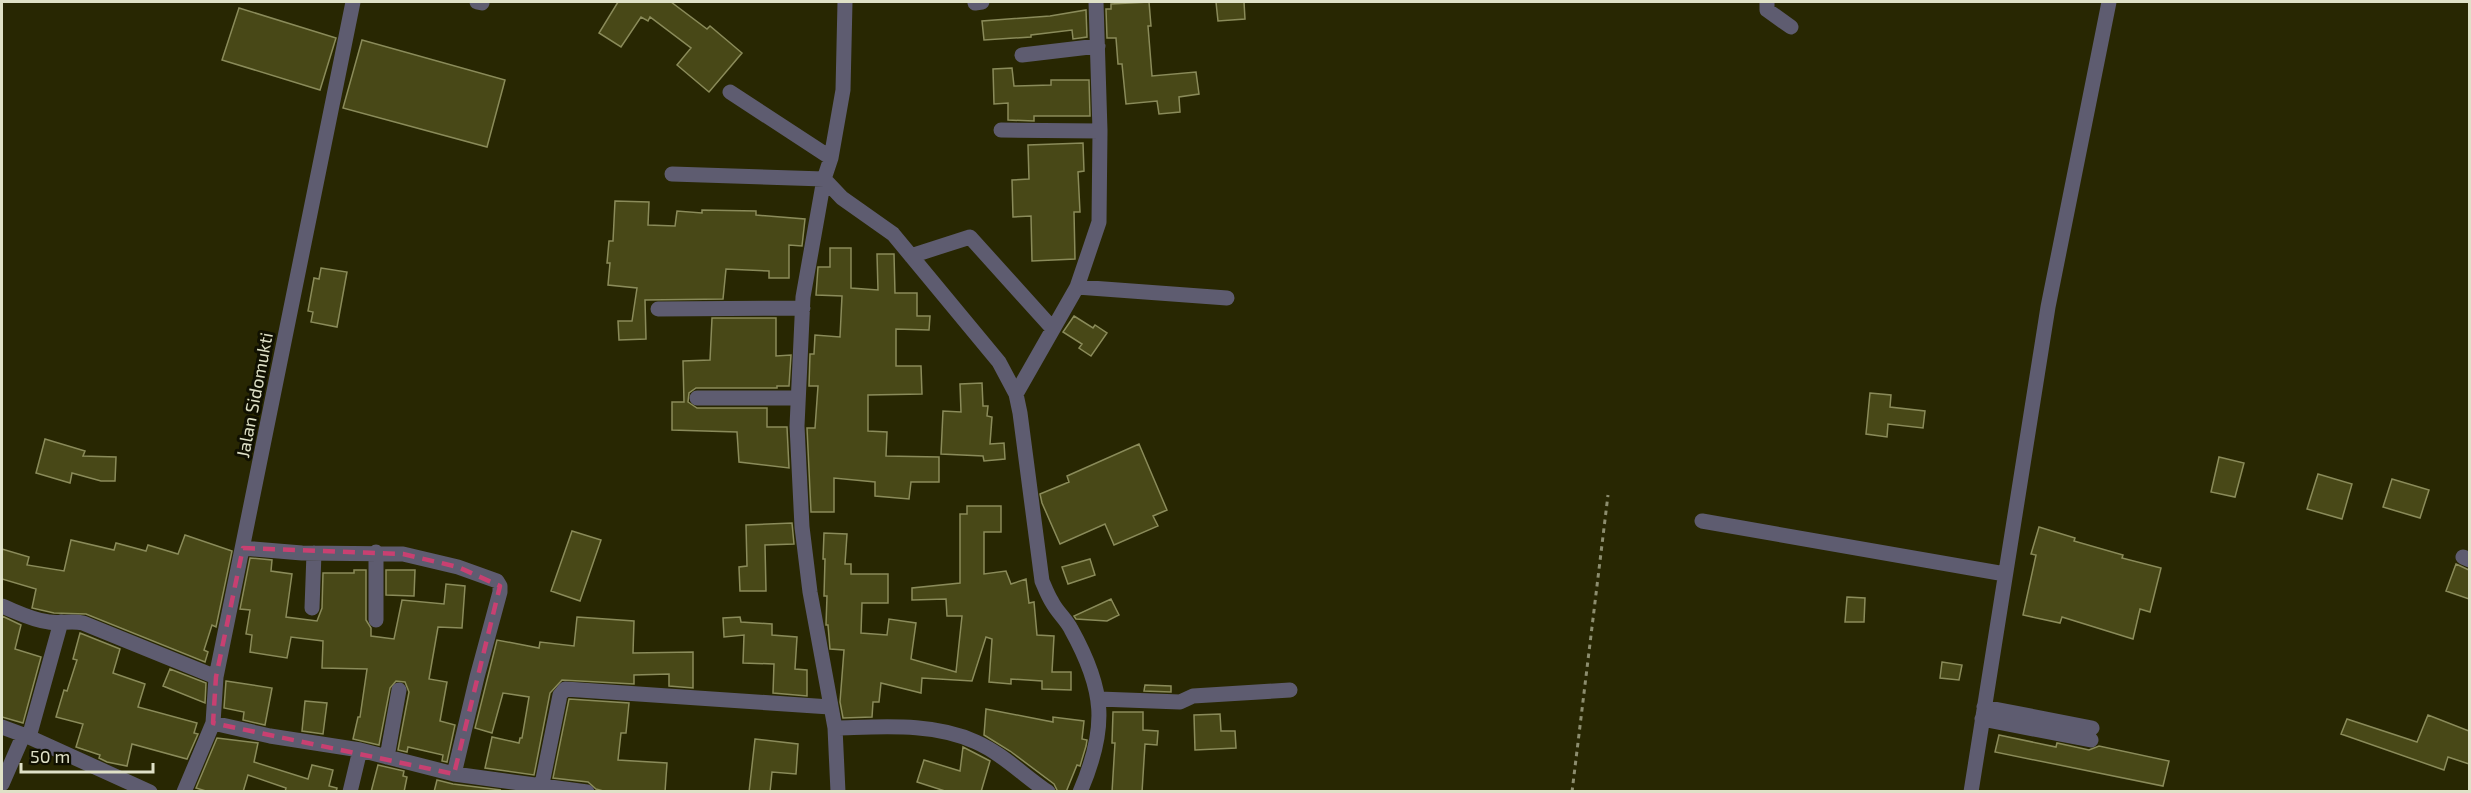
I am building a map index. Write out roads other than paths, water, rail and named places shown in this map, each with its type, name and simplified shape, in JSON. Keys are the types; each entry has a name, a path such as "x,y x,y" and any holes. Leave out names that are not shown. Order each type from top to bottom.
{"street":[{"name":"Jalan Sidomukti","path":"184,792 213,723 216,677 353,2"},
{"path":"838,792 835,729 810,592 802,527 797,426 803,308 824,179 831,158 843,90 845,2"},
{"path":"1016,394 1077,287 1099,222 1100,131 1096,2"},
{"path":"1767,2 1767,10 1791,27"},
{"path":"1971,792 2048,307 2109,2"},
{"path":"1022,55 1098,45"},
{"path":"730,92 831,158"},
{"path":"1001,130 1100,131"},
{"path":"672,174 824,179 842,198 893,234 999,362 1016,394 1042,581 1052,603 1071,627 1095,680 1099,699 1099,733 1094,760 1080,792"},
{"path":"911,256 970,237 1053,329"},
{"path":"1077,287 1227,298"},
{"path":"657,309 803,308"},
{"path":"697,398 798,398"},
{"path":"1702,521 2005,574"},
{"path":"243,548 314,553 403,554 427,558 497,581 500,586 454,774"},
{"path":"376,552 376,620"},
{"path":"312,608 314,553"},
{"path":"2,606 33,619 51,623 83,623 216,677"},
{"path":"2,784 26,736 61,622"},
{"path":"552,788 560,695 566,689 830,706"},
{"path":"387,757 399,690"},
{"path":"1099,699 1180,702 1193,696 1290,690"},
{"path":"1983,713 2092,735"},
{"path":"213,723 360,750 454,774 587,792"},
{"path":"835,729 905,727 976,741 1048,792"},
{"path":"2,728 26,736 150,792"},
{"path":"350,792 360,750"}]}
